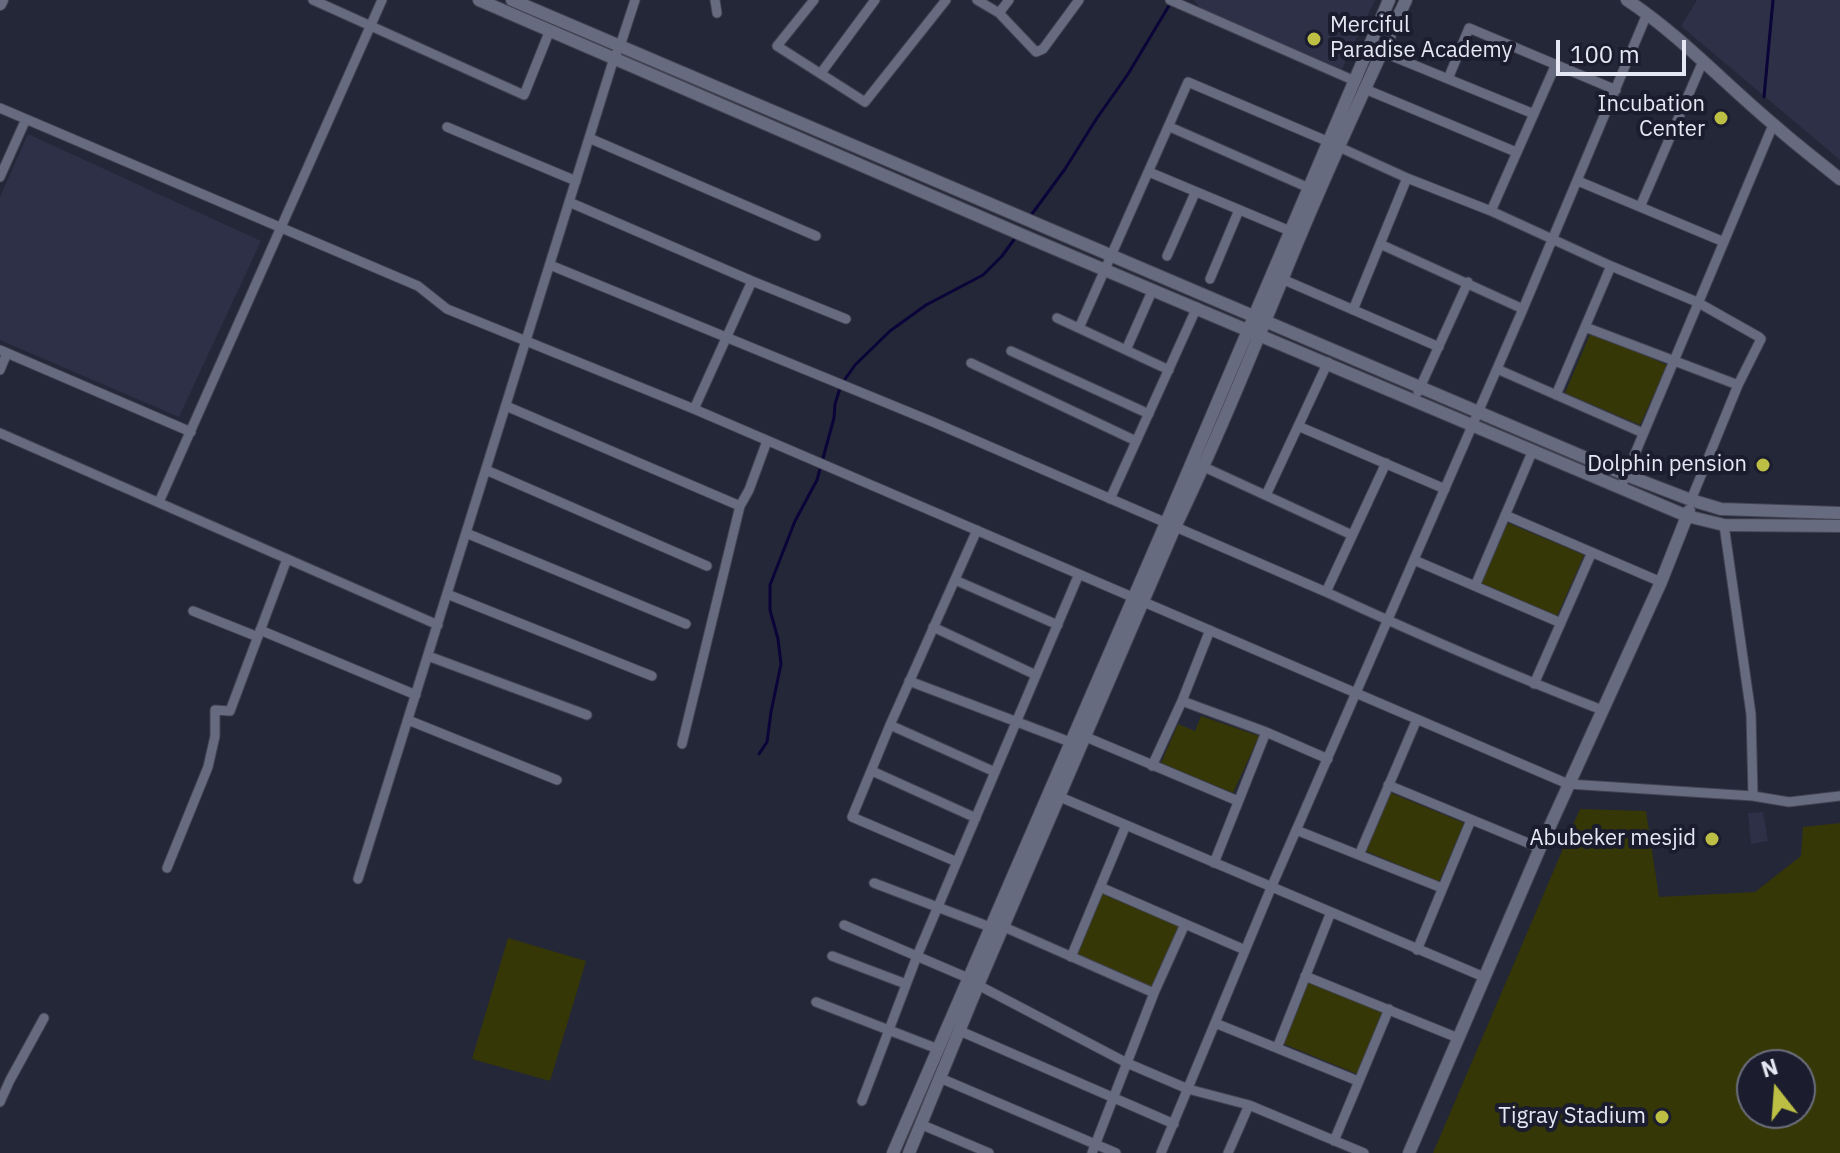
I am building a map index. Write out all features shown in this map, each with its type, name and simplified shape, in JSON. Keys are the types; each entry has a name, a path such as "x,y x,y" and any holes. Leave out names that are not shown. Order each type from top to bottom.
{"street":[{"path":"313,0 524,95 550,30"},
{"path":"159,502 382,0"},
{"path":"479,0 550,30 617,52 1013,214 1250,323"},
{"path":"512,0 617,52 1034,240 1197,307 1263,328 1476,418 1623,481 1687,516 1724,525 1840,526"},
{"path":"358,879 635,0"},
{"path":"715,0 717,13"},
{"path":"814,0 777,46 865,102 946,0"},
{"path":"821,73 875,0"},
{"path":"977,0 999,13 1034,52 1040,52 1079,0"},
{"path":"999,13 1009,0"},
{"path":"1170,0 1516,152"},
{"path":"1170,525 1204,467 1263,328 1360,85 1389,0"},
{"path":"1360,85 1382,52 1406,0"},
{"path":"1627,0 1840,179"},
{"path":"1161,1153 1271,888 1523,309 1647,14"},
{"path":"1448,79 1469,28 1616,90"},
{"path":"1382,52 1534,114"},
{"path":"1640,207 1703,61"},
{"path":"1491,211 1556,64"},
{"path":"1079,328 1188,82 1697,302 1761,339 1738,385 1661,582 1568,784 1409,1153"},
{"path":"0,108 418,286 447,309 694,409 1568,784 1753,796 1789,802 1840,796"},
{"path":"0,177 26,119"},
{"path":"1623,481 1773,125"},
{"path":"447,127 576,181"},
{"path":"1170,127 1309,188"},
{"path":"589,138 816,236"},
{"path":"893,1153 938,1049 1004,927 1086,737 1250,323 1309,188 1334,145"},
{"path":"1149,172 1290,231"},
{"path":"1353,310 1407,178"},
{"path":"1578,181 1724,242"},
{"path":"1167,256 1195,193"},
{"path":"569,202 846,319"},
{"path":"1210,279 1239,210"},
{"path":"1380,244 1523,309"},
{"path":"550,265 933,422 1534,684 1602,710"},
{"path":"1556,395 1611,266"},
{"path":"1282,279 1439,347"},
{"path":"694,409 752,281"},
{"path":"1418,394 1468,282"},
{"path":"1126,350 1153,289"},
{"path":"1110,499 1197,307"},
{"path":"1057,318 1169,370"},
{"path":"1585,327 1738,385"},
{"path":"1263,328 1328,362 1418,394"},
{"path":"1011,351 1149,414"},
{"path":"0,370 4,352 191,432"},
{"path":"1266,495 1328,362"},
{"path":"971,363 1136,441"},
{"path":"1497,369 1643,433"},
{"path":"506,406 740,506"},
{"path":"1476,418 1533,450 1623,481 1721,509 1840,513"},
{"path":"1298,426 1445,489"},
{"path":"0,433 438,625"},
{"path":"682,744 740,506 767,441"},
{"path":"1475,586 1533,450"},
{"path":"1326,592 1386,463"},
{"path":"1204,467 1352,535"},
{"path":"486,470 707,566"},
{"path":"1505,515 1661,582"},
{"path":"1724,525 1751,714 1753,796"},
{"path":"957,862 852,817 977,530"},
{"path":"466,533 686,624"},
{"path":"1534,684 1592,552"},
{"path":"167,868 208,767 215,736 215,710 230,711 287,559"},
{"path":"1414,560 1561,623"},
{"path":"862,1101 937,907 1079,574"},
{"path":"955,580 1058,625"},
{"path":"447,594 652,676"},
{"path":"909,1153 960,1031 990,927 1070,742 1138,600"},
{"path":"193,611 259,633 416,695"},
{"path":"933,627 1036,675"},
{"path":"1152,766 1210,630"},
{"path":"428,656 587,715"},
{"path":"909,681 1070,742"},
{"path":"1182,701 1328,759"},
{"path":"1359,855 1417,719"},
{"path":"408,720 557,780"},
{"path":"890,725 995,772"},
{"path":"1214,863 1266,732"},
{"path":"1086,737 1238,801"},
{"path":"872,771 976,818"},
{"path":"1388,785 1540,848"},
{"path":"1060,797 1484,977"},
{"path":"1417,950 1471,820"},
{"path":"1071,957 1126,825"},
{"path":"1296,830 1442,888"},
{"path":"874,883 990,927"},
{"path":"1100,887 1245,950"},
{"path":"1277,1048 1331,912"},
{"path":"1094,1149 1154,993 1185,924"},
{"path":"844,925 973,982 1127,1063 1188,1089 1249,1105 1364,1153"},
{"path":"1004,927 1154,993"},
{"path":"832,956 906,984"},
{"path":"1305,976 1458,1038"},
{"path":"816,1002 938,1049"},
{"path":"1334,1141 1389,1009"},
{"path":"0,1102 44,1018"},
{"path":"1215,1023 1358,1081"},
{"path":"960,1031 1174,1124"},
{"path":"940,1078 1094,1149 1116,1153"},
{"path":"1228,1153 1249,1105"},
{"path":"920,1124 989,1153"}],"shaded area":[{"name":"Merciful Paradise Academy","path":"1194,0 1375,0 1342,69 1200,8"},
{"path":"1697,0 1840,0 1840,160 1681,26"},
{"path":"28,134 261,241 179,417 0,340 0,197"},
{"path":"1591,332 1667,365 1640,425 1565,393"},
{"path":"1508,523 1584,555 1557,616 1481,583"},
{"path":"1201,716 1259,736 1233,793 1161,763 1178,724 1195,731"},
{"path":"1391,793 1464,823 1439,882 1366,851"},
{"path":"1580,809 1646,811 1659,897 1755,892 1801,856 1803,827 1840,823 1840,1153 1433,1153"},
{"path":"1763,812 1768,841 1751,844 1748,813"},
{"path":"1102,894 1179,926 1153,987 1076,954"},
{"path":"508,938 586,961 550,1081 472,1059"},
{"path":"1309,982 1382,1012 1357,1074 1284,1044"}],"waterway":[{"path":"1764,97 1773,0"},
{"path":"1029,218 1128,74 1170,4"},
{"path":"759,754 767,742 781,664 770,610 770,585 795,521 817,480 841,385 855,365 890,331 926,305 983,275 1016,237"}],"place":[{"name":"Merciful Paradise Academy","path":"1314,39"},
{"name":"Incubation Center","path":"1721,118"},
{"name":"Dolphin pension","path":"1763,465"},
{"name":"Abubeker mesjid","path":"1712,839"},
{"name":"Tigray Stadium","path":"1662,1117"}]}
